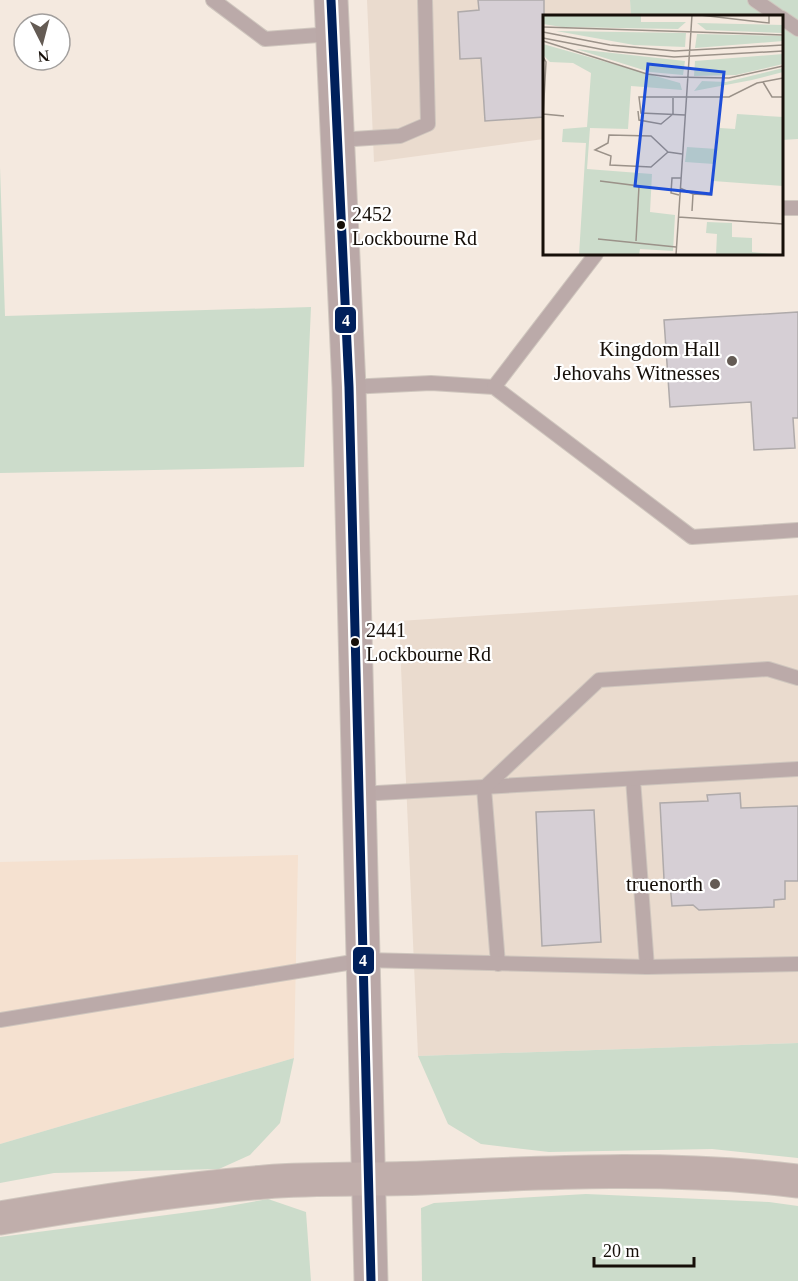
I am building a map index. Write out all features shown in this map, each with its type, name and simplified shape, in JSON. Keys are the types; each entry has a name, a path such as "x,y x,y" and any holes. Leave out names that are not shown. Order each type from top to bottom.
{"highway":[{"path":"0,1218 77,1205 265,1182 367,1181 561,1171 728,1172 798,1181"}],"main road":[{"path":"331,0 349,387 365,960 367,1181 371,1281"}],"lane":[{"path":"213,0 265,39 332,34"},
{"path":"338,140 400,136 428,124 425,0"},
{"path":"755,0 777,15"},
{"path":"783,19 798,28"},
{"path":"494,387 595,255"},
{"path":"349,387 431,383 494,387 692,537 798,530"},
{"path":"484,788 599,680 768,669 798,678"},
{"path":"360,794 798,769"},
{"path":"633,779 647,967"},
{"path":"484,788 498,964"},
{"path":"0,1020 365,960 647,967 798,964"}],"shaded area":[{"path":"367,0 630,0 631,15 543,15 543,139 374,162"},
{"path":"798,595 798,1043 418,1056 399,621"},
{"path":"298,855 294,1058 0,1144 0,862"}],"green space":[{"path":"630,0 798,0 798,139 783,140 783,15 631,15"},
{"path":"0,167 5,316 311,307 304,467 0,473"},
{"path":"798,1043 798,1158 712,1149 549,1152 481,1144 448,1124 418,1056"},
{"path":"294,1058 280,1123 250,1155 219,1169 54,1173 0,1183 0,1144"},
{"path":"586,1194 769,1202 798,1206 798,1281 422,1281 421,1208 434,1203"},
{"path":"268,1199 306,1212 311,1281 0,1281 0,1237 212,1209"}],"building":[{"path":"478,0 544,0 543,117 485,121 481,58 460,59 458,12 479,10"},
{"name":"Kingdom Hall Jehovahs Witnesses","path":"798,312 798,418 793,418 795,448 754,450 751,402 670,407 664,320"},
{"path":"740,793 741,808 798,806 798,881 785,881 785,899 774,900 774,907 699,910 693,905 672,906 670,884 664,879 660,803 708,801 707,795"},
{"path":"594,810 601,942 542,946 536,812"}],"transit line":[{"name":"4","path":"331,0 349,387 371,1281"}],"place":[{"name":"2452 Lockbourne Rd","path":"341,225"},
{"name":"Kingdom Hall Jehovahs Witnesses","path":"732,361"},
{"name":"2441 Lockbourne Rd","path":"355,642"},
{"name":"truenorth","path":"715,884"}]}
